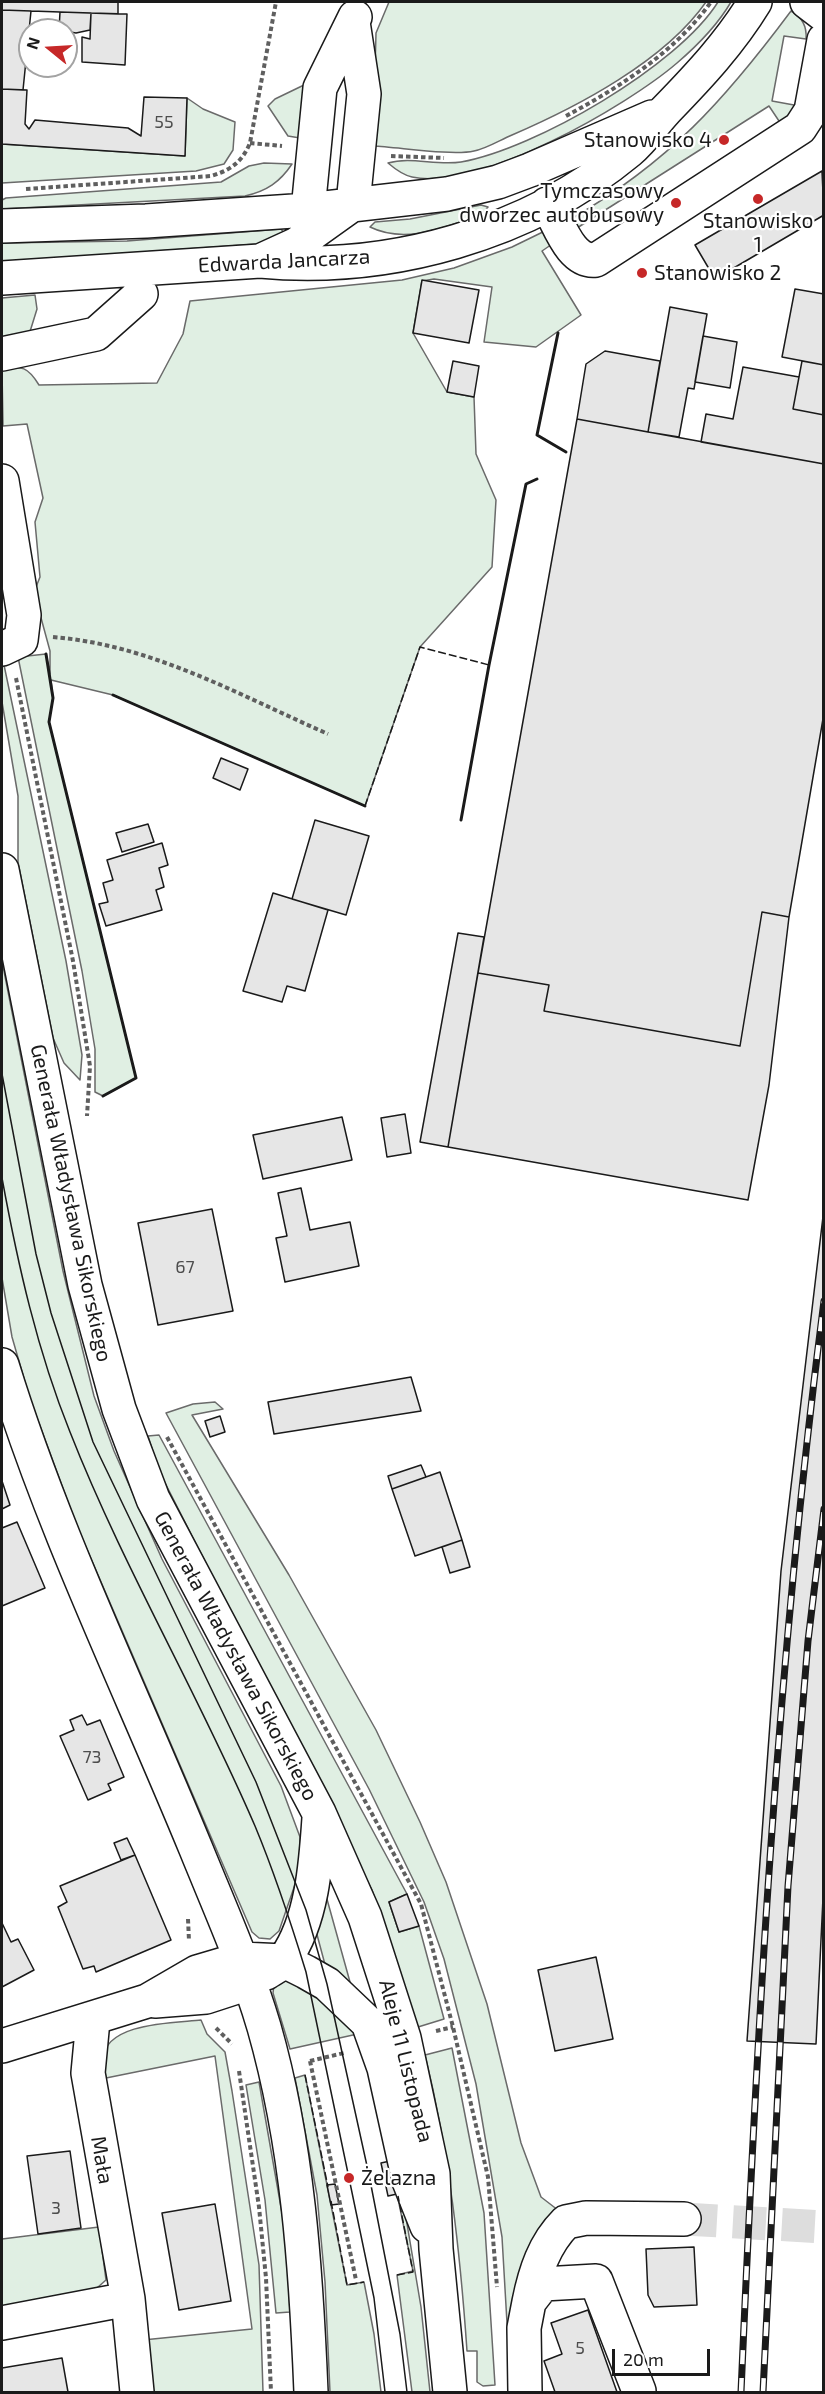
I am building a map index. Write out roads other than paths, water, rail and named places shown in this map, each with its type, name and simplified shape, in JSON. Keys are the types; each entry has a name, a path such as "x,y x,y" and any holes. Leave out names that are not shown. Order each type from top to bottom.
{"main road":[{"name":"Edwarda Jancarza","path":"2,278 260,261 295,264 397,254 459,242 547,204 581,186 632,149 712,63 755,2"},
{"path":"807,2 824,15"},
{"path":"358,12 320,88 314,150 329,212 359,241 397,254"},
{"path":"260,261 297,244 329,212 358,154 364,94 358,12"},
{"path":"547,204 575,253 584,260 596,260 800,128 811,111 824,40"},
{"name":"Edwarda Jancarza","path":"2,226 329,212 415,200 498,182 614,135 667,109"},
{"path":"2,354 96,334 141,294"},
{"path":"2,481 24,615 10,644"},
{"name":"Generała Władysława Sikorskiego","path":"2,870 75,1241 100,1344 119,1409 138,1463 173,1540 319,1814"},
{"path":"2,1365 20,1423 64,1540 149,1733 245,1971 274,2067 297,2187 305,2265 311,2392"},
{"path":"284,1961 306,1910 316,1859 319,1814"},
{"name":"Aleje 11 Listopada","path":"319,1814 365,1917 404,2038 433,2174 436,2249 450,2392"},
{"path":"2,2046 284,1961 327,1984 368,2023 384,2068 409,2181 436,2249"},
{"name":"Mała","path":"93,2020 88,2073 128,2299 137,2392"},
{"path":"525,2392 524,2328 534,2280 547,2247 566,2222 586,2218 684,2218"},
{"path":"529,2302 543,2284 596,2281 639,2391"},
{"path":"2,2323 128,2299"}],"tunnel":[{"path":"684,2219 824,2227"}],"tram line":[{"path":"2,1074 36,1254 51,1313 93,1442 256,1782 306,1910 327,1984 369,2175 400,2334 407,2392"},
{"path":"2,1178 38,1339 58,1401 113,1532 210,1727 255,1826 276,1880 306,1972 374,2298 385,2392"}],"railway":[{"path":"741,2392 762,1982 781,1709 793,1573 824,1301"},
{"path":"763,2392 788,1886 808,1641 824,1509"}],"place":[{"name":"Stanowisko 4","path":"724,140"},
{"name":"Stanowisko 1","path":"758,199"},
{"name":"Tymczasowy dworzec autobusowy","path":"676,203"},
{"name":"Stanowisko 2","path":"642,273"},
{"name":"Żelazna","path":"349,2178"}]}
